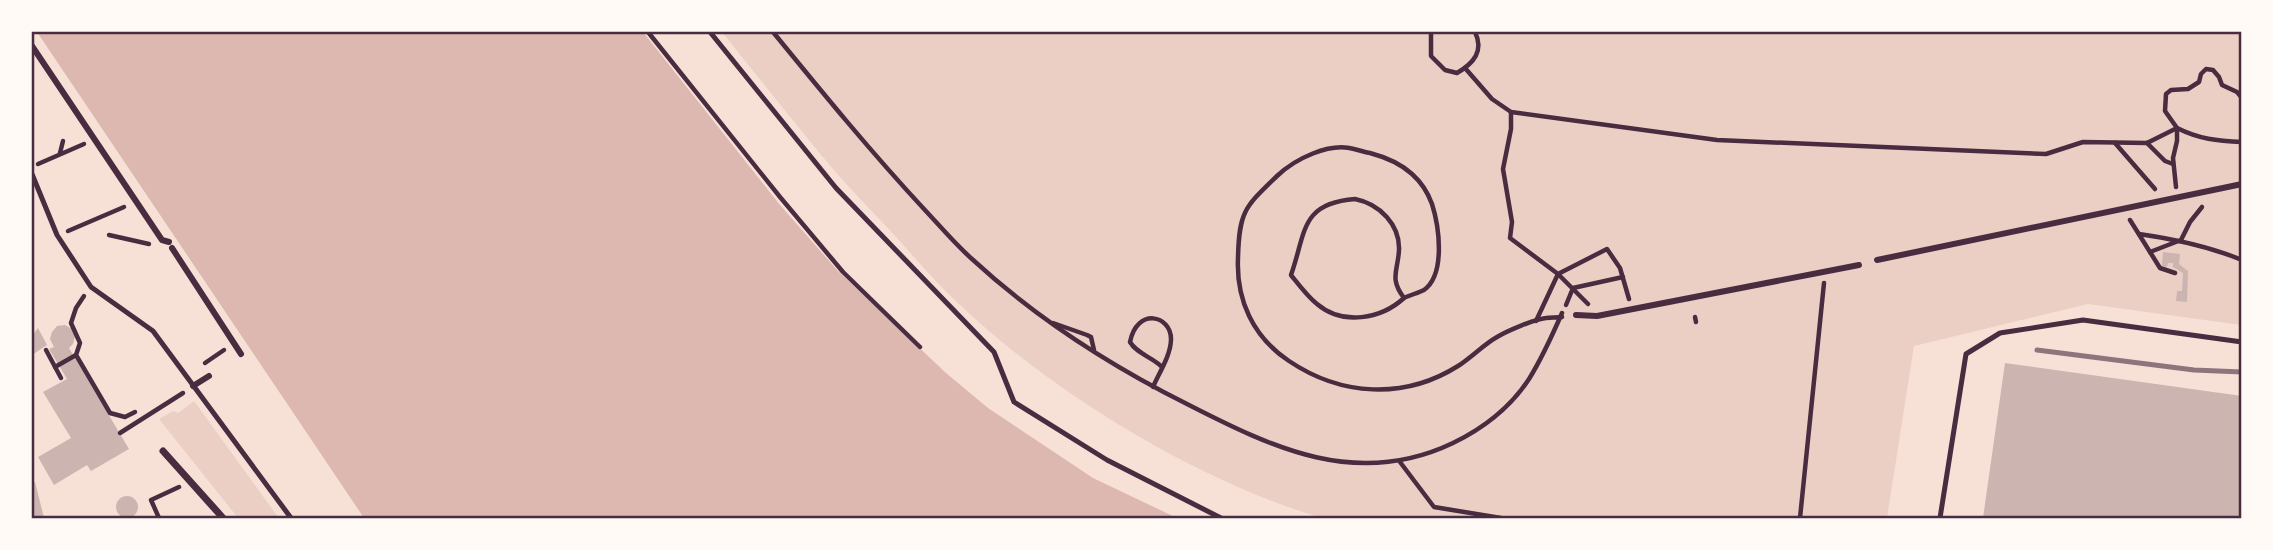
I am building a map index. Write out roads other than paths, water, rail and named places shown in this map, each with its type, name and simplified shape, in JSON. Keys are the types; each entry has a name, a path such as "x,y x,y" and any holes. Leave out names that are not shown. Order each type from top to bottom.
{"street":[{"path":"32,46 241,354"},
{"path":"1877,260 2242,184"},
{"path":"1576,315 1597,316 1632,310 1859,265"},
{"path":"192,386 209,376"},
{"path":"163,452 223,519"}],"lane":[{"path":"710,32 836,188 994,352 1014,402 1107,460 1221,519"},
{"path":"32,174 57,235 90,287 153,331 291,519"},
{"path":"1940,519 1966,354 2000,333 2082,320 2242,342"}],"railway":[{"path":"2037,350 2194,370 2242,372"}]}
